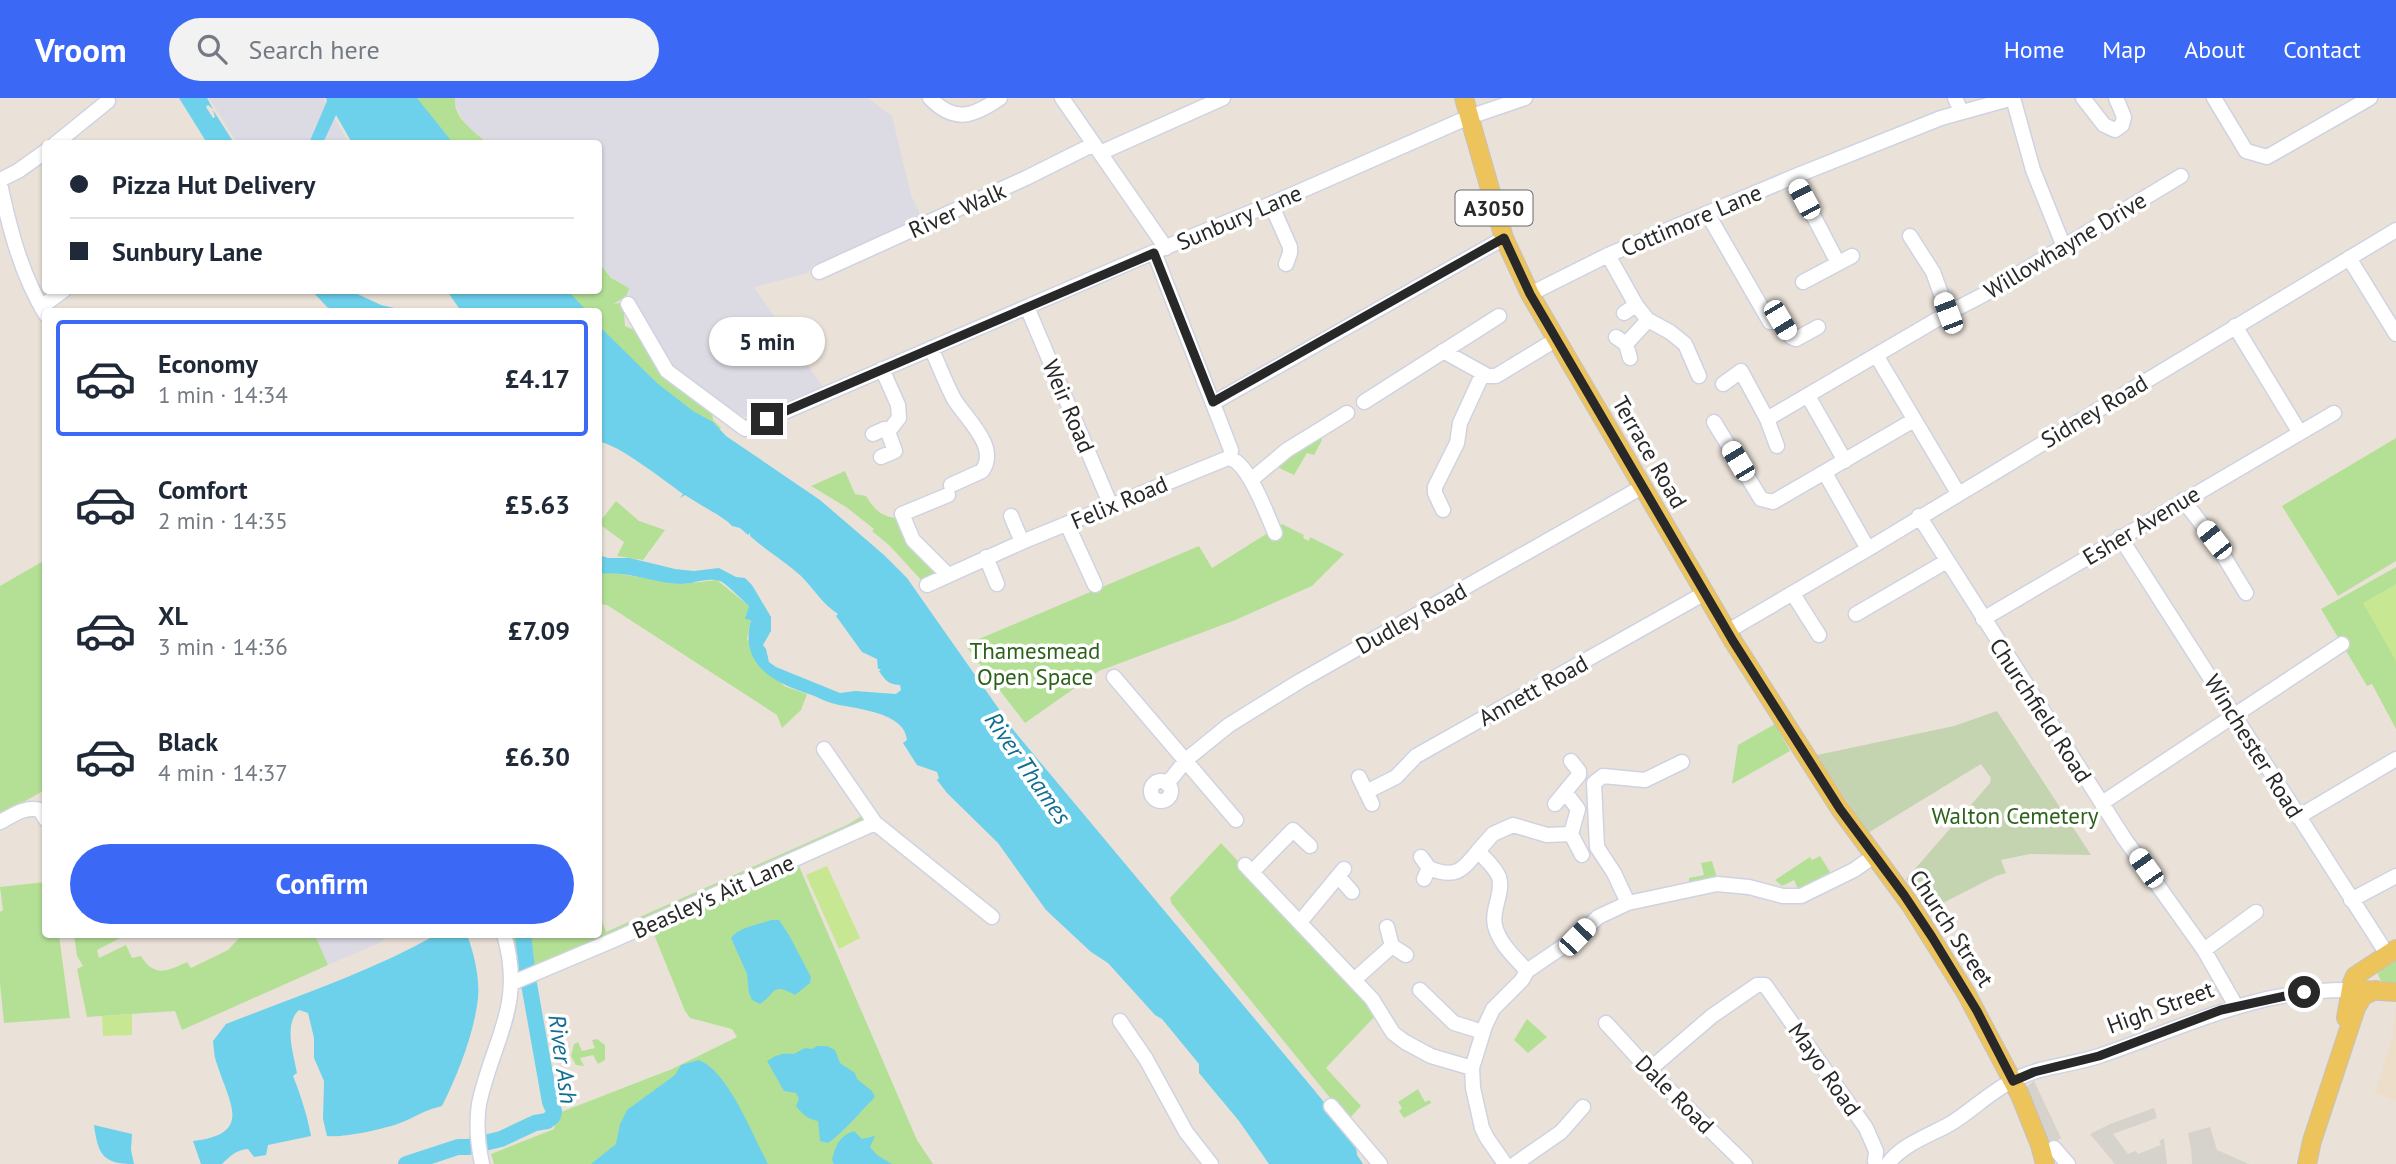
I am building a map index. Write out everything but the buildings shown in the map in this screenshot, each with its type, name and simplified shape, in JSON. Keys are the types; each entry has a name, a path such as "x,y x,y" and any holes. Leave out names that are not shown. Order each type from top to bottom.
{"main road":[{"name":"Terrace Road","path":"1464,98 1504,238 1530,294 1705,593 1840,809"},
{"name":"Church Street","path":"1840,809 1904,895 1955,974 2013,1081"},
{"path":"2340,1056 2352,983 2391,952"},
{"path":"2371,966 2368,980 2375,990"},
{"path":"2352,983 2375,990 2396,992"},
{"path":"2307,1164 2312,1141 2359,1003 2363,996 2375,990"},
{"name":"A3050","path":"2013,1081 2050,1156"},
{"path":"2299,1164 2312,1141"}],"street":[{"path":"930,98 947,112 958,115 982,110 1000,98"},
{"path":"1062,98 1160,250 1231,450 1230,458 1240,464 1251,480 1275,533"},
{"name":"River Walk","path":"819,272 992,194 1223,98"},
{"name":"Sunbury Lane","path":"628,304 667,371 730,419 745,429 750,428 1469,117 1525,98"},
{"path":"2013,98 2033,170 2064,247"},
{"name":"Cottimore Lane","path":"1530,294 1608,255 1958,104 2013,98"},
{"path":"2083,98 2104,125 2115,130 2122,125 2124,117 2116,98"},
{"path":"2214,98 2246,151 2267,157 2354,101 2371,98"},
{"path":"60,140 108,101"},
{"path":"42,154 0,182 6,242 42,309"},
{"name":"Willowhayne Drive","path":"1767,419 2181,176"},
{"path":"1793,177 1845,259 1803,282"},
{"path":"1271,204 1290,247 1286,264"},
{"path":"1707,213 1770,322 1780,320 1791,337 1796,339 1818,327"},
{"name":"Sidney Road","path":"1728,631 2396,230"},
{"path":"1910,236 1933,272 1948,313"},
{"path":"1213,402 1504,238"},
{"path":"1608,255 1630,309 1685,344 1699,366"},
{"path":"2349,258 2396,334"},
{"path":"46,308 60,294"},
{"name":"Weir Road","path":"1027,307 1111,506"},
{"path":"1364,402 1499,316"},
{"path":"1624,346 1648,320"},
{"path":"2235,326 2300,433"},
{"path":"1443,351 1492,377 1557,340"},
{"path":"931,348 953,398 983,442 988,459 982,471 902,514 913,540 947,574"},
{"path":"1876,355 1958,493"},
{"path":"881,457 895,452 881,433 898,422 899,409 882,369"},
{"path":"1723,384 1741,371 1767,419 1777,446"},
{"path":"1443,510 1435,487 1457,443 1460,423 1483,373"},
{"path":"1808,396 1844,461"},
{"path":"1251,480 1287,450 1348,412"},
{"name":"Esher Avenue","path":"1983,619 2334,413"},
{"path":"1714,422 1761,499 1773,502 1914,420"},
{"name":"Felix Road","path":"927,585 1022,542 1216,461 1230,458"},
{"path":"1825,473 1868,549"},
{"name":"Dudley Road","path":"1167,784 1187,760 1229,724 1642,487"},
{"path":"2183,500 2214,540 2246,593"},
{"path":"1011,516 1022,542"},
{"name":"Churchfield Road","path":"1919,516 2102,803 2204,950 2236,1006"},
{"path":"1067,524 1095,585"},
{"name":"Winchester Road","path":"2120,537 2351,900 2391,952"},
{"path":"986,558 997,584"},
{"path":"1857,614 1947,561"},
{"name":"Annett Road","path":"1359,777 1369,798 1396,777 1416,756 1705,593"},
{"path":"1793,594 1819,635"},
{"path":"2102,803 2342,643"},
{"path":"1115,677 1236,820"},
{"path":"824,749 875,823 992,917"},
{"path":"2298,817 2396,759"},
{"path":"1572,761 1579,775 1560,798 1578,810 1571,834 1582,855"},
{"path":"1628,903 1614,873 1597,847 1594,783 1603,776 1634,780 1650,778 1682,762"},
{"path":"0,822 24,809 33,808 42,813"},
{"path":"1512,808 1513,824"},
{"name":"Beasley's Ait Lane","path":"512,983 649,925 875,823"},
{"path":"1425,868 1452,873 1467,865 1493,834 1513,824 1547,835 1571,834"},
{"path":"1310,846 1293,830 1249,868 1371,999 1393,1032 1405,1042 1445,1061 1472,1069"},
{"path":"1478,851 1500,879 1494,915 1497,931 1504,946 1527,971"},
{"path":"1497,1162 1482,1128 1473,1088 1472,1069 1493,1009 1522,980 1527,971 1577,937 1598,917 1628,903 1717,884 1749,887 1783,896 1801,896 1854,870 1874,856"},
{"path":"1300,922 1341,873 1352,892"},
{"path":"2351,900 2396,876"},
{"path":"2204,950 2256,912"},
{"path":"1387,927 1392,946 1406,955"},
{"path":"481,1158 479,1107 504,1028 512,983 511,960 505,938"},
{"path":"1354,980 1392,946"},
{"name":"High Street","path":"1878,1163 1953,1122 2013,1081 2034,1072 2099,1056 2236,1006 2352,983"},
{"name":"Mayo Road","path":"1649,1070 1712,1016 1756,985 1768,986 1866,1128 1878,1163"},
{"path":"1420,990 1454,1023 1483,1032"},
{"path":"1120,1021 1146,1059 1186,1132 1211,1164"},
{"name":"Dale Road","path":"1606,1023 1649,1070 1745,1164"},
{"path":"1331,1106 1380,1164"},
{"path":"1515,1164 1561,1132 1583,1107"},
{"path":"2050,1156 2068,1164"}],"shaded area":[{"path":"209,98 323,98 347,140 235,140"},
{"path":"452,98 868,98 892,116 911,195 923,220 825,265 814,263 808,273 754,287 823,387 781,403 774,401 763,410 764,413 749,419 724,405 675,369 626,289 609,280 602,271 602,140 480,140 467,128"},
{"path":"316,938 386,938 379,943 328,965"},
{"path":"2396,1001 2396,1101 2375,1093 2393,1036"},
{"path":"2034,1081 2061,1138 2052,1144 2047,1143 2027,1092 2026,1087"},
{"path":"2154,1108 2157,1118 2113,1134 2128,1154 2136,1151 2138,1154 2161,1145 2159,1141 2164,1138 2167,1164 2115,1164 2090,1134 2110,1124"},
{"path":"2210,1127 2217,1150 2249,1164 2192,1164 2188,1133"}],"green space":[{"path":"411,98 455,98 457,112 461,118 484,140 444,140"},
{"path":"602,267 611,278 629,288 627,295 614,304 619,303 628,310 624,314 625,326 641,333 660,371 711,404 713,420 721,428 716,433 602,341 602,308 579,308 570,294 602,294"},
{"path":"1320,435 1322,440 1314,455 1307,453 1294,475 1275,466"},
{"path":"2396,438 2396,561 2338,596 2282,506"},
{"path":"845,471 855,494 866,496 875,509 883,514 899,518 910,543 937,574 923,582 890,546 872,531 874,529 846,507 811,486"},
{"path":"616,501 639,521 665,530 643,560 617,556 624,542 602,526 602,519"},
{"name":"Thamesmead Open Space","path":"1282,524 1304,535 1303,538 1309,541 1310,537 1344,554 1312,586 1233,621 1099,671 1025,723 965,645 1199,546 1212,568"},
{"path":"42,562 42,792 0,815 0,586"},
{"path":"2396,567 2396,729 2372,684 2367,686 2321,609"},
{"path":"608,572 681,584 717,580 749,606 746,619 751,619 747,639 784,686 807,694 801,710 782,728 777,715 607,605 602,604 602,573"},
{"path":"2396,584 2396,661 2363,603"},
{"name":"Walton Cemetery","path":"1997,711 2091,855 2030,854 2001,860 2006,873 1931,909 1906,879 1990,783 1991,778 1981,764 1868,833 1817,755 1954,726"},
{"path":"1775,724 1790,751 1732,784 1738,745"},
{"path":"862,816 873,832 799,866 917,1140 933,1164 494,1164 491,1154 554,1129 556,1114 672,1069 737,1037 732,1029 690,1018 653,932 776,876 517,981 507,938 602,938 602,921 606,932"},
{"path":"1221,843 1349,980 1376,1015 1326,1068 1361,1106 1348,1120 1172,904 1170,898"},
{"path":"1820,856 1832,875 1798,889 1794,880 1782,886 1775,880 1810,857 1812,860"},
{"path":"1712,861 1717,878 1689,884 1689,878 1704,875 1701,863"},
{"path":"827,866 860,938 839,949 806,875"},
{"path":"42,882 42,938 59,938 70,1018 4,1023 0,983 0,912 3,910 0,887"},
{"path":"74,938 120,938 97,950 99,958 126,945 132,958 141,956 151,967 162,971 187,962 191,968 228,950 239,938 316,938 328,965 182,1030 175,1011 87,1017 77,969 83,966 77,956"},
{"path":"2396,958 2396,983 2381,981 2379,970"},
{"path":"132,1014 132,1035 103,1036 102,1016"},
{"path":"1527,1019 1547,1037 1528,1053 1514,1040"},
{"path":"597,1039 605,1045 605,1060 598,1064 593,1055 580,1058 584,1066 576,1065 571,1056 574,1044 578,1042 582,1051 595,1048 592,1040"},
{"path":"1418,1089 1425,1102 1430,1100 1431,1103 1404,1118 1399,1111 1402,1108 1398,1102"}],"water":[{"path":"179,98 207,98 213,109 208,105 206,107 213,118 213,110 232,140 205,140"},
{"path":"326,98 417,98 451,140 350,140 336,115 324,140 310,140"},
{"path":"315,294 357,294 394,308 330,308"},
{"path":"449,294 571,294 584,308 459,308"},
{"name":"River Thames","path":"602,329 657,383 693,411 713,422 726,436 820,500 907,578 1015,732 1333,1113 1347,1131 1363,1164 1269,1164 1239,1121 1199,1073 1199,1064 1162,1019 1155,1015 1108,963 1091,952 1046,910 998,843 947,793 937,780 937,772 917,765 903,743 907,740 898,723 878,713 832,703 783,684 762,669 750,649 751,620 745,619 749,606 726,585 715,580 681,584 602,574 602,556 630,558 694,571 719,568 736,577 745,578 771,617 771,631 763,645 769,662 840,693 855,691 896,694 901,690 900,685 890,683 883,677 879,671 881,669 878,669 877,659 862,652 836,616 838,614 801,576 757,542 750,533 748,535 740,528 732,526 685,495 680,498 683,494 602,443"},
{"path":"779,920 811,977 810,983 795,995 778,989 760,1004 752,1000 747,974 731,938 744,929"},
{"path":"430,938 468,938 474,958 478,982 476,1012 469,1040 442,1106 384,1128 327,1136 323,1119 324,1081 314,1058 314,1038 308,1013 299,1010 294,1016 291,1032 297,1073 293,1076 311,1136 268,1145 266,1155 254,1157 248,1149 237,1152 222,1164 201,1164 193,1141 224,1132 231,1124 231,1104 215,1059 213,1041 226,1024 359,972"},
{"path":"817,1046 827,1046 835,1050 840,1063 855,1073 857,1079 872,1091 875,1097 828,1143 820,1141 818,1121 808,1118 796,1106 799,1099 796,1093 784,1091 767,1061 786,1053 794,1054"},
{"path":"699,1060 710,1066 730,1090 768,1164 591,1164 616,1144 620,1124 627,1110 675,1075 681,1065"},
{"path":"94,1125 132,1134 134,1164 115,1162 104,1156 100,1151"},
{"path":"854,1131 862,1139 875,1136 870,1147 892,1164 834,1164 832,1160 839,1142"}],"waterway":[{"name":"River Ash","path":"523,938 527,969"},
{"name":"River Ash","path":"406,1164 458,1147 501,1139 535,1123 547,1121 553,1116 529,984"}],"route":[{"path":"767,419 1154,253 1213,402 1504,238 1530,294 1733,641 1840,809 1932,937 1977,1011 2013,1081 2034,1072 2099,1056 2221,1010 2304,992"}]}
